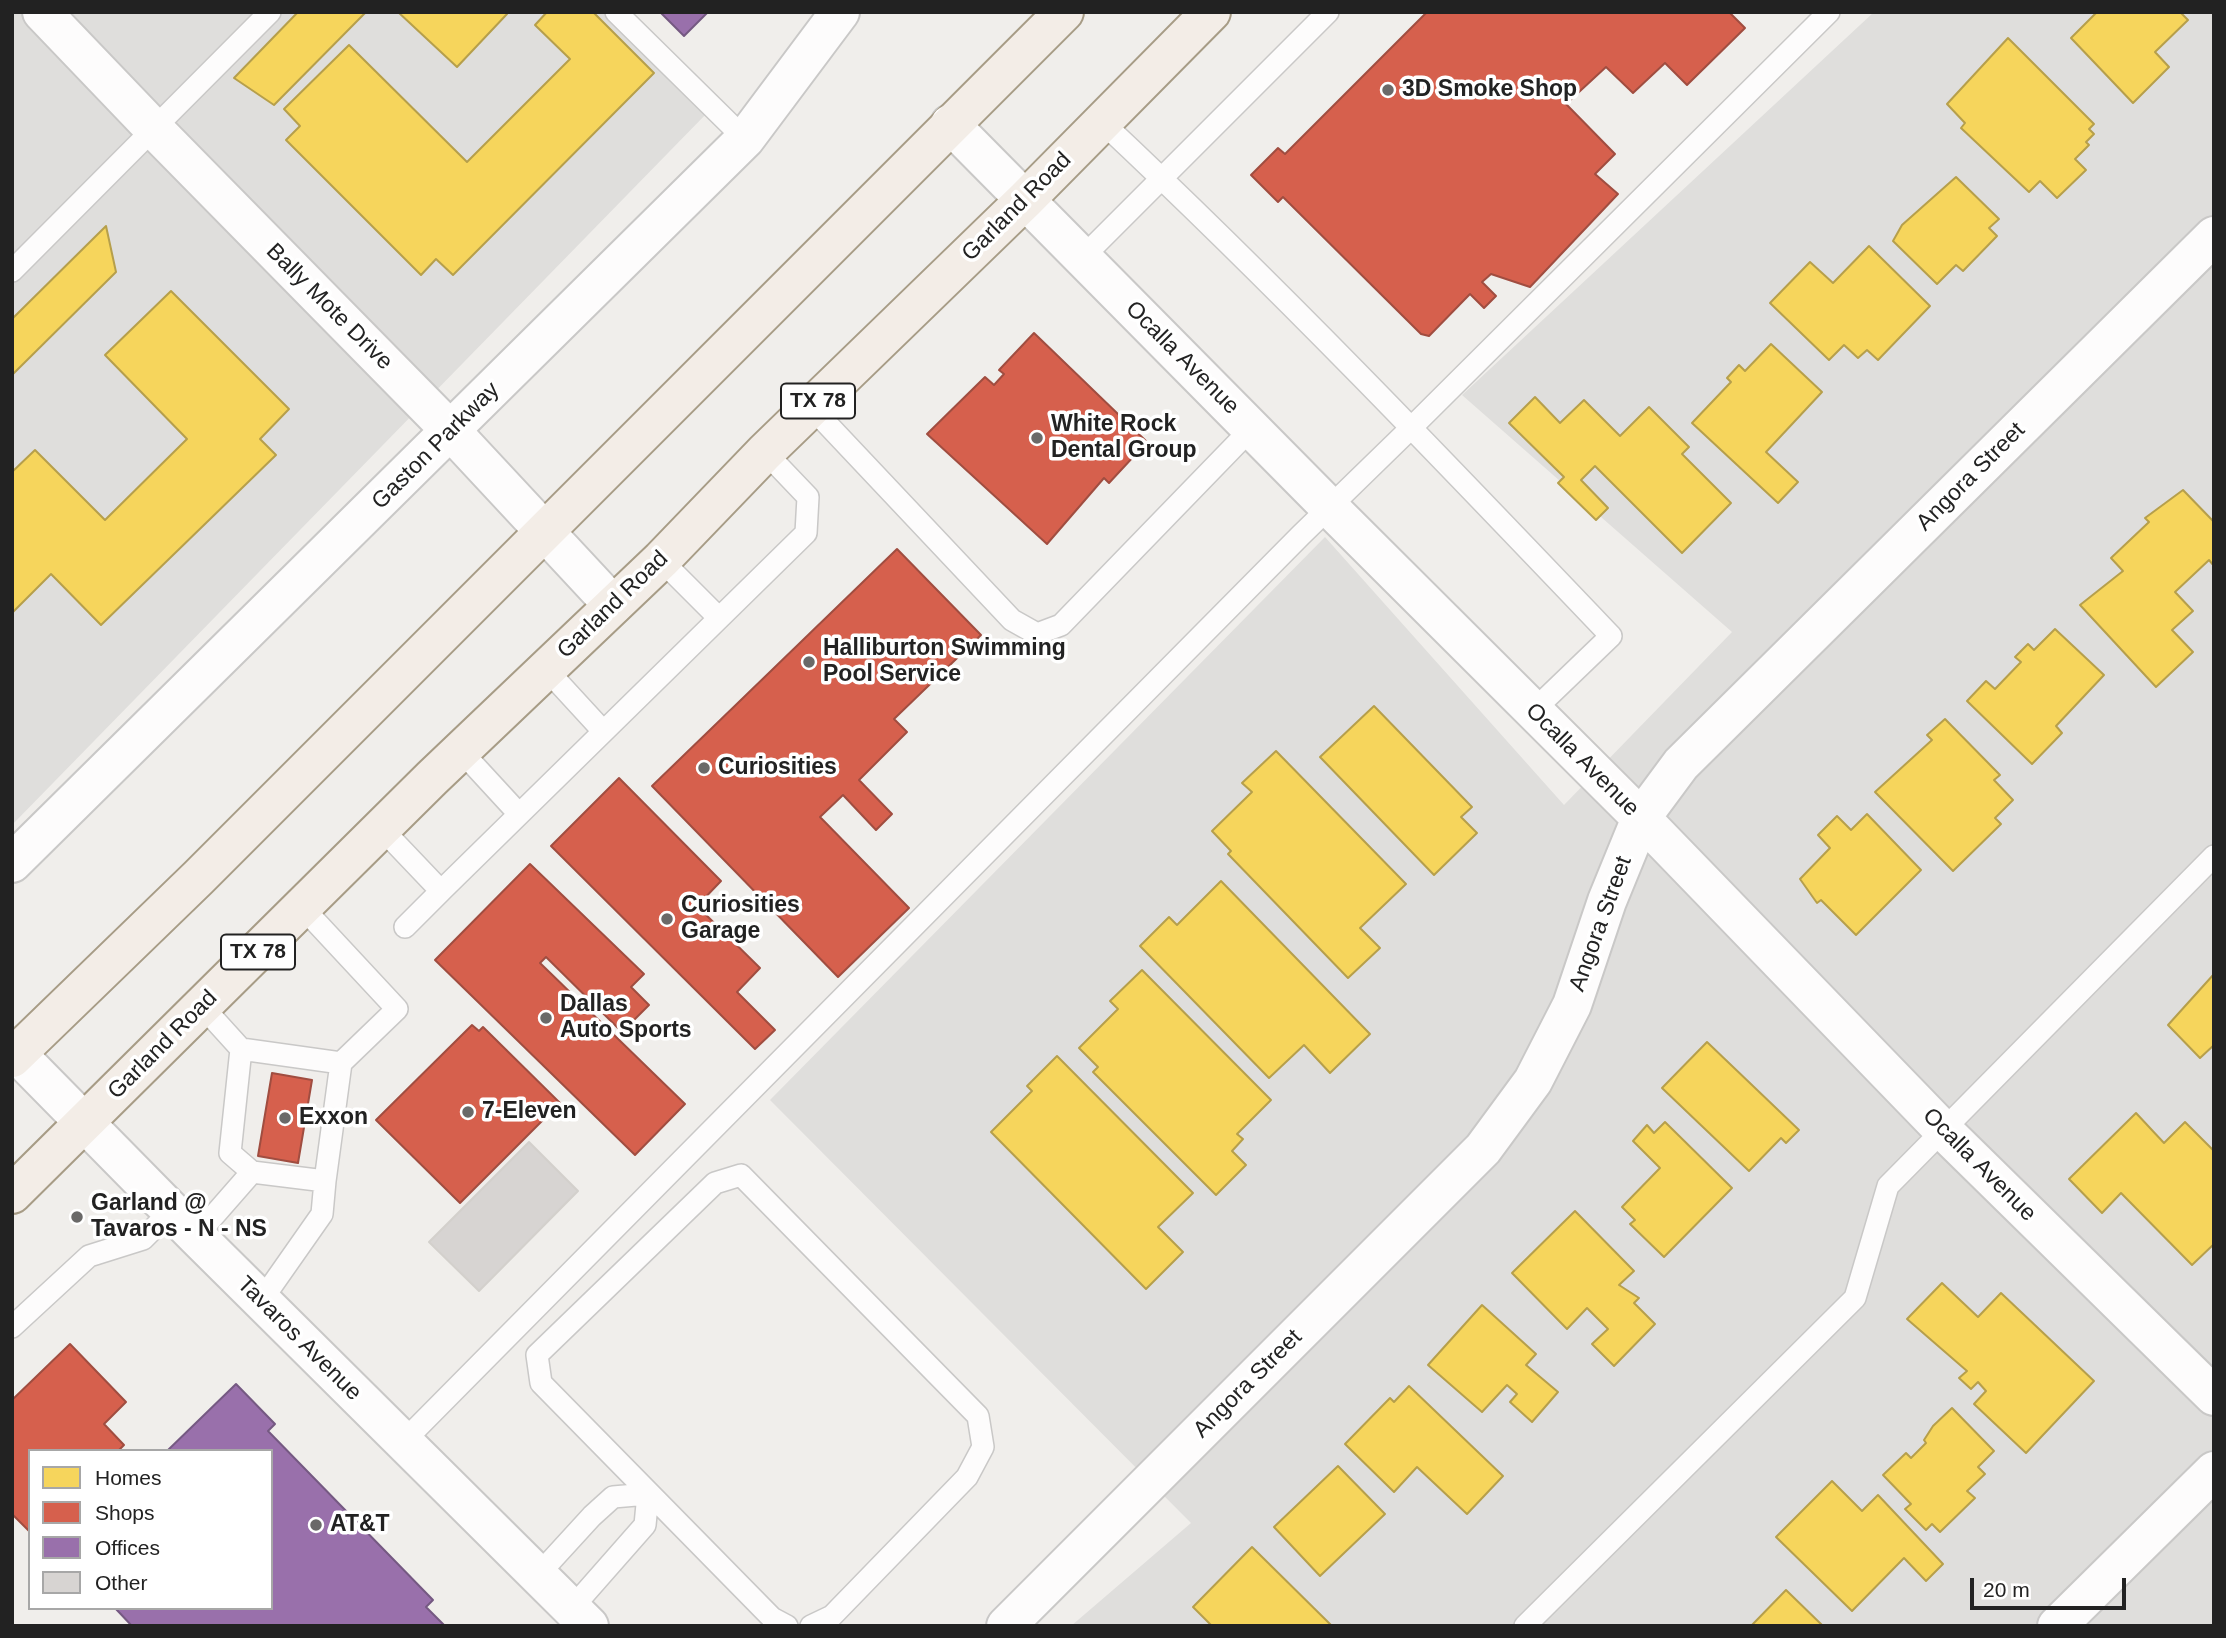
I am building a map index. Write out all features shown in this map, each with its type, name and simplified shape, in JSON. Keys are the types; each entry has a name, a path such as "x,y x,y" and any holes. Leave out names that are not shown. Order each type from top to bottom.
{"main road":[{"path":"14,1054 198,878 1064,12"},
{"name":"Garland Road","path":"12,1194 381,828 661,560 765,453 1025,200 1211,12"}],"street":[{"name":"Bally Mote Drive","path":"42,12 451,431 614,604"},
{"name":"Gaston Parkway","path":"12,863 745,139 839,12"},
{"name":"Ocalla Avenue","path":"950,124 1641,818 1942,1129 2214,1396"},
{"name":"Angora Street","path":"1006,1626 1483,1149 1533,1082 1572,1004 1607,901 1641,818 1681,764 2214,236"},
{"name":"Tavaros Avenue","path":"14,1054 580,1617"},
{"path":"2057,1626 2214,1471"}],"lane":[{"path":"12,271 270,12"},
{"path":"615,12 745,139"},
{"path":"1082,258 1328,12"},
{"path":"403,1442 1329,507 1829,12"},
{"path":"1102,122 1163,179 1412,427 1611,636 1533,711"},
{"path":"812,408 1012,620 1037,634 1061,625 1252,428"},
{"path":"405,927 806,533 808,497 765,453"},
{"path":"661,560 718,618"},
{"path":"546,669 603,731"},
{"path":"461,751 519,814"},
{"path":"381,828 441,891"},
{"path":"1525,1626 1855,1298 1888,1186 2214,856"},
{"path":"261,1301 323,1214 341,1063 397,1009 303,908"},
{"path":"202,1006 241,1049 341,1063"},
{"path":"241,1049 230,1153 252,1172 325,1181"},
{"path":"12,1327 89,1256 183,1224 252,1172"},
{"path":"787,1626 772,1618 541,1383 537,1355 715,1183 741,1175 978,1416 983,1447 967,1477 832,1616 811,1626"},
{"path":"538,1575 592,1516 614,1497 648,1493"},
{"path":"580,1617 645,1525 648,1493"}],"shaded area":[{"path":"12,12 615,12 709,111 12,825"},
{"path":"1874,12 2214,12 2214,1626 1071,1626 1191,1523 770,1100 1325,537 1564,805 1732,632 1462,395"}],"building: Homes":[{"path":"298,12 366,12 274,105 234,78"},
{"path":"398,12 505,12 507,14 457,67"},
{"path":"547,12 593,12 654,73 453,275 436,259 421,275 286,140 300,126 284,109 349,45 467,162 570,59 535,25"},
{"path":"2097,12 2180,12 2188,20 2155,52 2169,67 2133,103 2071,38"},
{"path":"2008,38 2094,124 2089,129 2094,134 2086,142 2089,145 2075,159 2086,170 2057,198 2040,181 2029,192 1961,128 1965,123 1947,104"},
{"path":"1956,177 1999,219 1989,228 1997,236 1963,271 1956,265 1937,284 1893,241 1902,225"},
{"path":"106,226 116,272 12,375 12,319"},
{"path":"1869,246 1930,306 1878,360 1867,350 1858,358 1844,345 1829,360 1770,303 1810,262 1833,283"},
{"path":"171,291 289,409 260,439 276,455 101,625 51,574 12,613 12,472 35,450 105,520 187,439 105,355"},
{"path":"1771,344 1822,392 1766,452 1798,482 1778,503 1692,423 1731,382 1727,378 1739,365 1745,371"},
{"path":"1535,397 1560,423 1584,400 1620,436 1649,407 1689,447 1682,454 1731,503 1682,553 1595,466 1581,480 1608,508 1596,520 1558,483 1564,477 1509,423"},
{"path":"2183,490 2214,522 2214,566 2209,560 2175,592 2193,611 2172,630 2193,652 2156,687 2080,605 2123,571 2111,558 2149,522 2145,518"},
{"path":"2055,629 2104,675 2056,726 2062,733 2032,764 1967,701 1986,681 1995,689 2021,662 2015,657 2028,644 2034,650"},
{"path":"1374,706 1472,807 1461,817 1477,833 1434,875 1320,757"},
{"path":"1945,719 2000,775 1994,780 2013,800 1995,818 2001,824 1953,871 1875,792 1932,740 1927,735"},
{"path":"1276,751 1406,884 1360,928 1380,948 1348,978 1228,854 1231,851 1212,831 1252,792 1242,783"},
{"path":"1867,814 1921,870 1856,935 1821,900 1817,903 1800,879 1830,848 1818,835 1837,816 1851,830"},
{"path":"1221,881 1370,1034 1330,1073 1304,1045 1269,1078 1140,946 1169,917 1177,925"},
{"path":"1142,970 1271,1100 1237,1134 1243,1139 1232,1151 1246,1165 1216,1195 1093,1072 1098,1067 1079,1048 1118,1009 1110,1001"},
{"path":"2214,974 2214,1045 2200,1058 2168,1025"},
{"path":"1707,1042 1799,1130 1786,1143 1781,1138 1749,1171 1662,1088"},
{"path":"1057,1056 1193,1193 1158,1227 1183,1252 1146,1289 991,1132 1032,1091 1027,1086"},
{"path":"2136,1113 2164,1143 2185,1122 2214,1151 2214,1244 2192,1265 2121,1193 2102,1213 2069,1179"},
{"path":"1665,1122 1732,1188 1664,1257 1630,1224 1635,1220 1622,1207 1660,1168 1633,1141 1647,1125 1654,1133"},
{"path":"1575,1211 1634,1271 1619,1285 1639,1298 1634,1303 1655,1324 1614,1366 1592,1344 1608,1329 1587,1308 1567,1329 1512,1273"},
{"path":"1942,1283 1978,1317 2001,1293 2094,1381 2026,1453 1974,1404 1986,1391 1978,1382 1971,1389 1959,1378 1967,1371 1907,1319"},
{"path":"1482,1305 1536,1354 1526,1365 1558,1392 1532,1422 1510,1402 1517,1394 1507,1385 1482,1412 1428,1365"},
{"path":"1409,1386 1503,1476 1467,1514 1417,1467 1394,1492 1345,1444 1390,1398 1394,1402"},
{"path":"1952,1408 1994,1451 1978,1467 1985,1474 1967,1491 1975,1498 1940,1532 1932,1524 1926,1530 1905,1509 1911,1504 1883,1475 1906,1453 1911,1458 1926,1443 1924,1440 1933,1426"},
{"path":"1338,1466 1385,1514 1320,1576 1274,1527"},
{"path":"1832,1481 1862,1511 1878,1495 1943,1564 1926,1581 1904,1558 1852,1611 1776,1537"},
{"path":"1252,1547 1332,1626 1212,1626 1193,1607"},
{"path":"1786,1590 1823,1626 1751,1626"}],"building: Shops":[{"path":"1427,12 1729,12 1745,28 1687,85 1665,63 1633,93 1606,67 1566,104 1615,154 1595,174 1618,194 1530,287 1491,274 1482,282 1496,296 1484,308 1470,294 1429,336 1421,334 1283,197 1278,202 1251,175 1278,148 1285,154"},
{"name":"White Rock Dental Group","path":"1034,333 1147,442 1109,483 1104,478 1047,544 927,434 985,377 994,385 1004,374 999,370"},
{"path":"897,549 981,635 894,719 907,732 859,780 892,814 876,830 843,795 820,817 909,908 838,977 652,786"},
{"name":"Curiosities Garage","path":"619,778 721,881 697,906 760,968 737,992 775,1030 755,1049 551,846"},
{"name":"Dallas Auto Sports","path":"530,864 644,974 631,987 649,1005 622,1032 546,957 540,963 685,1104 635,1155 435,960"},
{"name":"7-Eleven","path":"472,1025 479,1031 483,1027 560,1103 460,1203 376,1120"},
{"name":"Exxon","path":"272,1073 312,1080 298,1163 258,1156"},
{"path":"70,1344 126,1402 104,1424 124,1445 120,1449 28,1449 28,1530 12,1514 12,1400"}],"building: Offices":[{"path":"660,12 708,12 684,36"},
{"name":"AT&T","path":"236,1384 275,1424 268,1431 433,1600 426,1607 445,1626 132,1626 117,1610 273,1610 273,1449 169,1449"}],"building: Other":[{"path":"529,1142 578,1191 479,1291 429,1242"}],"place":[{"name":"3D Smoke Shop","path":"1388,90"},
{"name":"White Rock Dental Group","path":"1037,438"},
{"name":"Halliburton Swimming Pool Service","path":"809,662"},
{"name":"Curiosities","path":"704,768"},
{"name":"Curiosities Garage","path":"667,919"},
{"name":"Dallas Auto Sports","path":"546,1018"},
{"name":"7-Eleven","path":"468,1112"},
{"name":"Exxon","path":"285,1118"},
{"name":"Garland @ Tavaros - N - NS","path":"77,1217"},
{"name":"AT&T","path":"316,1525"}]}
